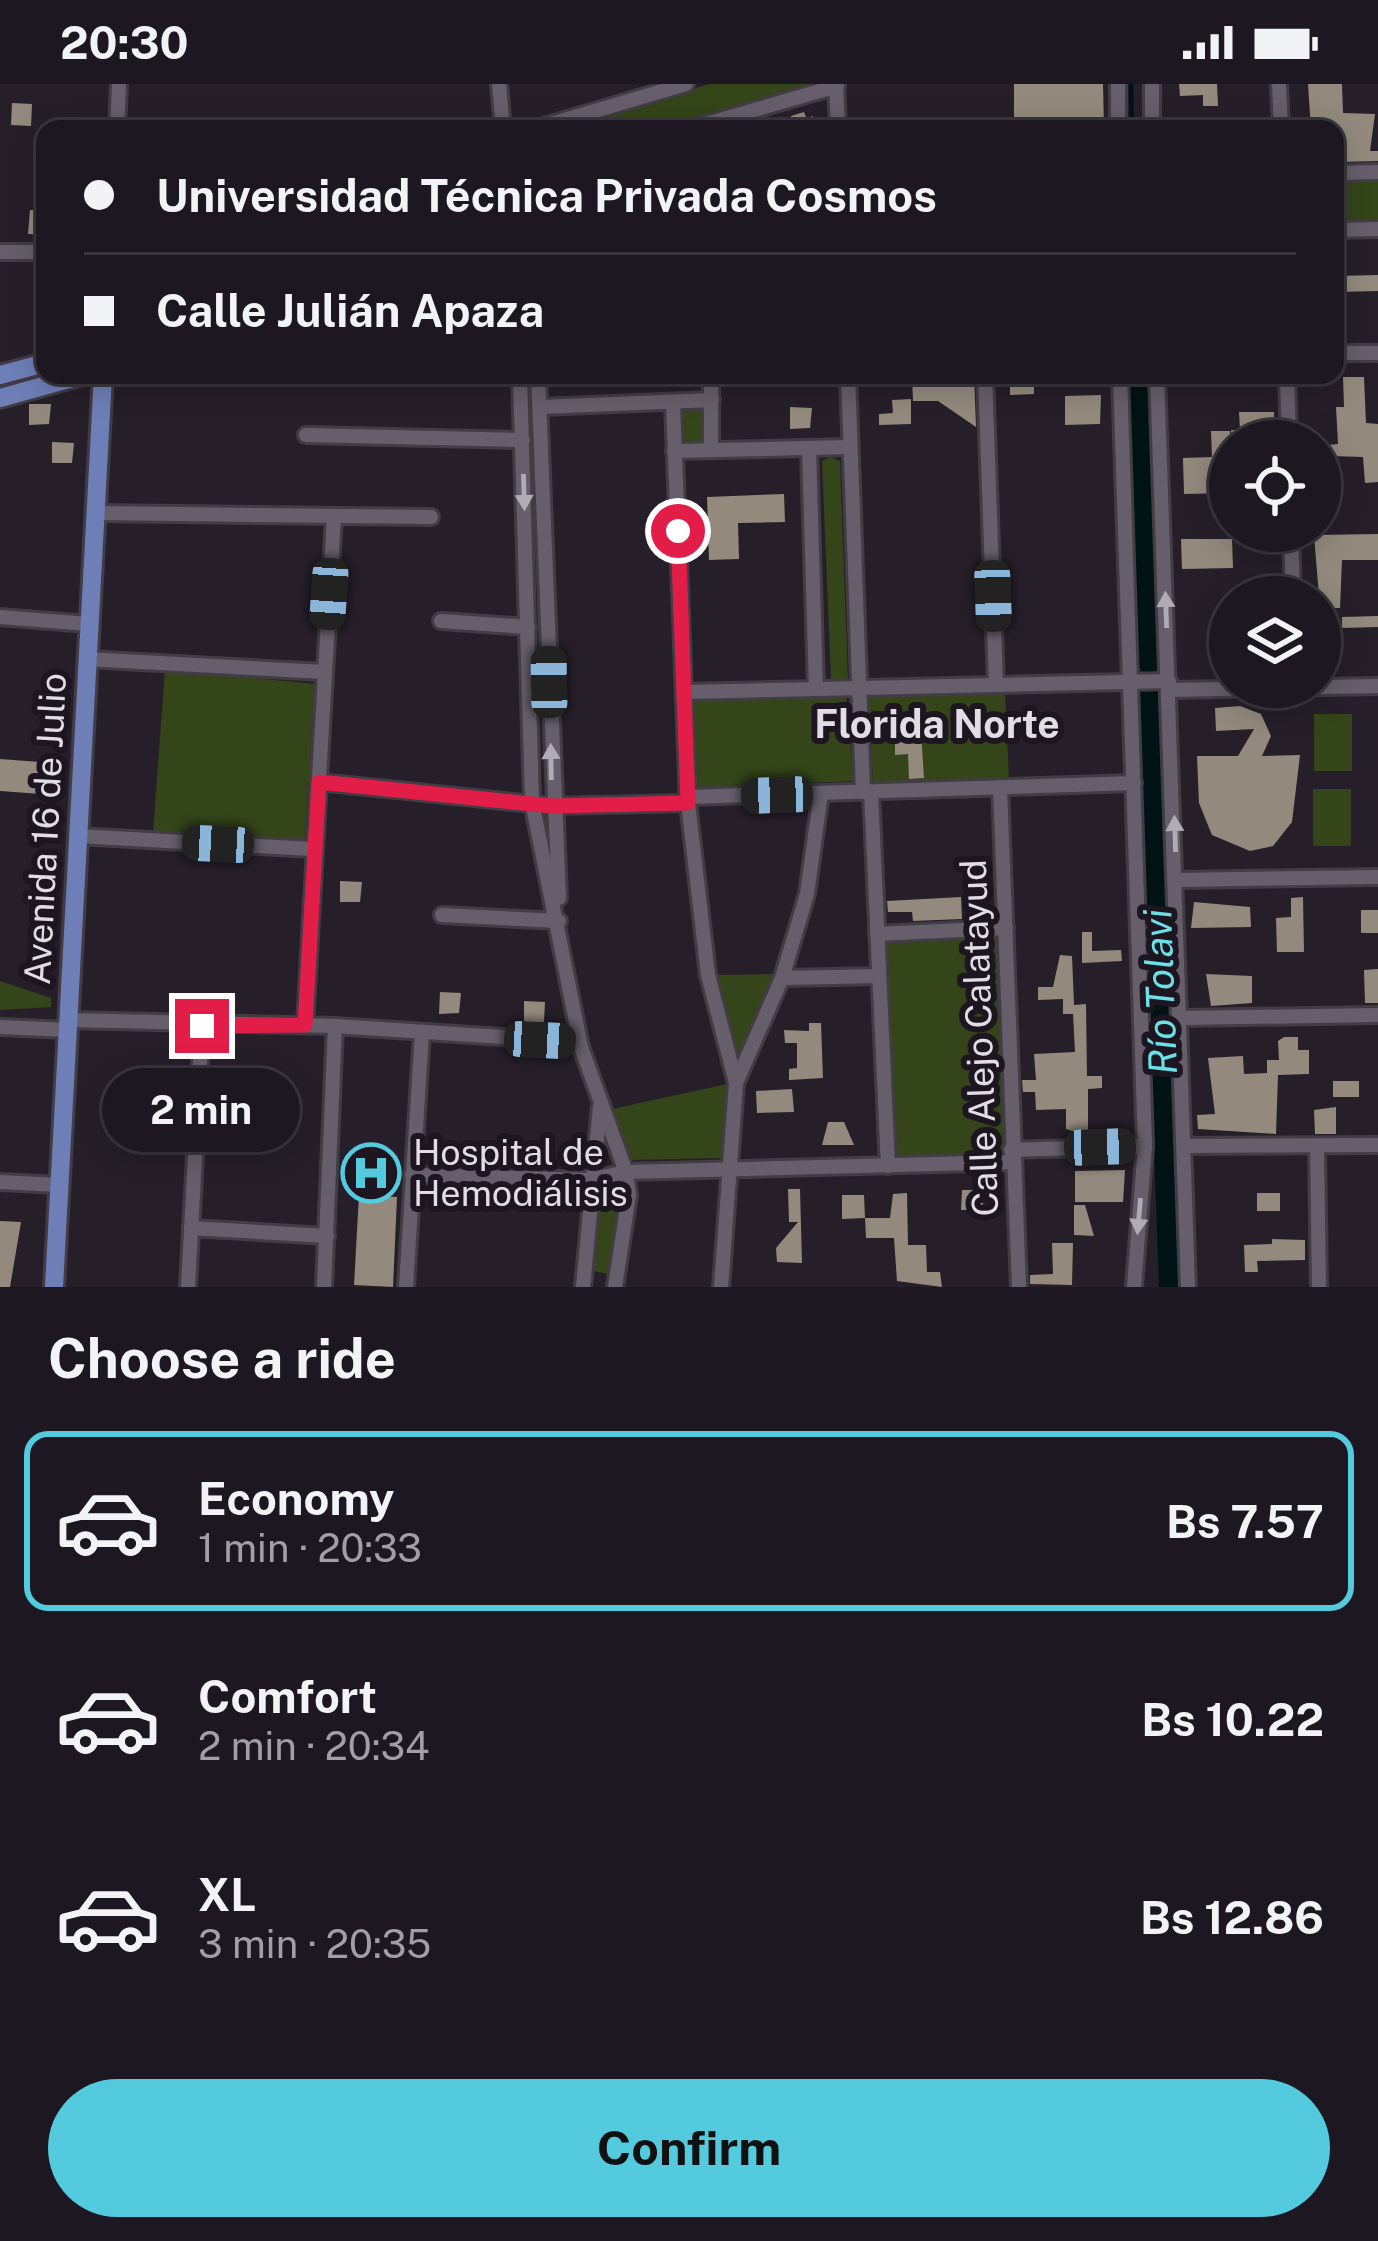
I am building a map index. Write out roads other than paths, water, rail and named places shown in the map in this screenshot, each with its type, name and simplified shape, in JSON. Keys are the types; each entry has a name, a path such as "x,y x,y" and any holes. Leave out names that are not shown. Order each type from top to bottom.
{"main road":[{"path":"0,375 36,366"},
{"path":"0,398 51,384"},
{"name":"Avenida 16 de Julio","path":"54,1287 103,384"}],"street":[{"path":"117,120 119,84"},
{"path":"499,84 501,120"},
{"path":"564,120 686,84"},
{"path":"1118,84 1118,120"},
{"path":"1152,84 1153,120"},
{"path":"1279,84 1281,120"},
{"path":"723,120 837,85 838,120"},
{"path":"1344,173 1378,172"},
{"path":"1344,230 1378,229"},
{"path":"0,252 36,252"},
{"path":"1344,353 1378,353"},
{"path":"520,384 532,802 560,921 580,1042 626,1172 629,1195 615,1287"},
{"path":"539,384 560,921"},
{"path":"711,384 711,450"},
{"path":"848,384 860,688 888,1166"},
{"path":"985,384 996,685"},
{"path":"1120,384 1145,1146 1134,1287"},
{"path":"1157,384 1188,1287"},
{"path":"1287,384 1288,420"},
{"path":"540,407 712,400"},
{"path":"674,402 688,800 708,975 736,1083 721,1287"},
{"path":"306,435 523,434 542,425"},
{"path":"674,451 850,447"},
{"path":"809,448 816,689"},
{"path":"96,514 431,517"},
{"path":"305,1025 334,516"},
{"path":"0,617 88,623"},
{"path":"442,622 528,627"},
{"path":"86,659 324,672"},
{"path":"685,692 1130,682 1209,687"},
{"path":"1341,687 1378,686"},
{"path":"319,782 552,806 1133,783"},
{"name":"Calle Alejo Calatayud","path":"1000,788 1019,1287"},
{"path":"736,1083 782,978 807,894 821,793"},
{"path":"76,836 312,849"},
{"path":"1177,880 1378,877"},
{"path":"442,915 560,921"},
{"path":"877,934 1006,928"},
{"path":"782,978 879,976"},
{"path":"1181,1018 1378,1015"},
{"path":"0,1027 305,1025 580,1042"},
{"path":"188,1287 202,1026"},
{"path":"324,1287 334,1026"},
{"path":"406,1287 422,1032"},
{"path":"584,1287 589,1180 600,1104"},
{"path":"1185,1146 1378,1145"},
{"path":"412,1175 589,1180 626,1172 888,1166 1145,1146"},
{"path":"1317,1146 1319,1287"},
{"path":"0,1182 59,1185"},
{"path":"191,1228 327,1235"}],"waterway":[{"name":"Río Tolavi","path":"1131,84 1132,120"},
{"name":"Río Tolavi","path":"1139,384 1149,661"},
{"name":"Río Tolavi","path":"1150,696 1171,1287"}],"place":[{"name":"Hospital de Hemodiálisis","path":"371,1173"}],"district":[{"name":"Florida Norte","path":"937,724"}]}
